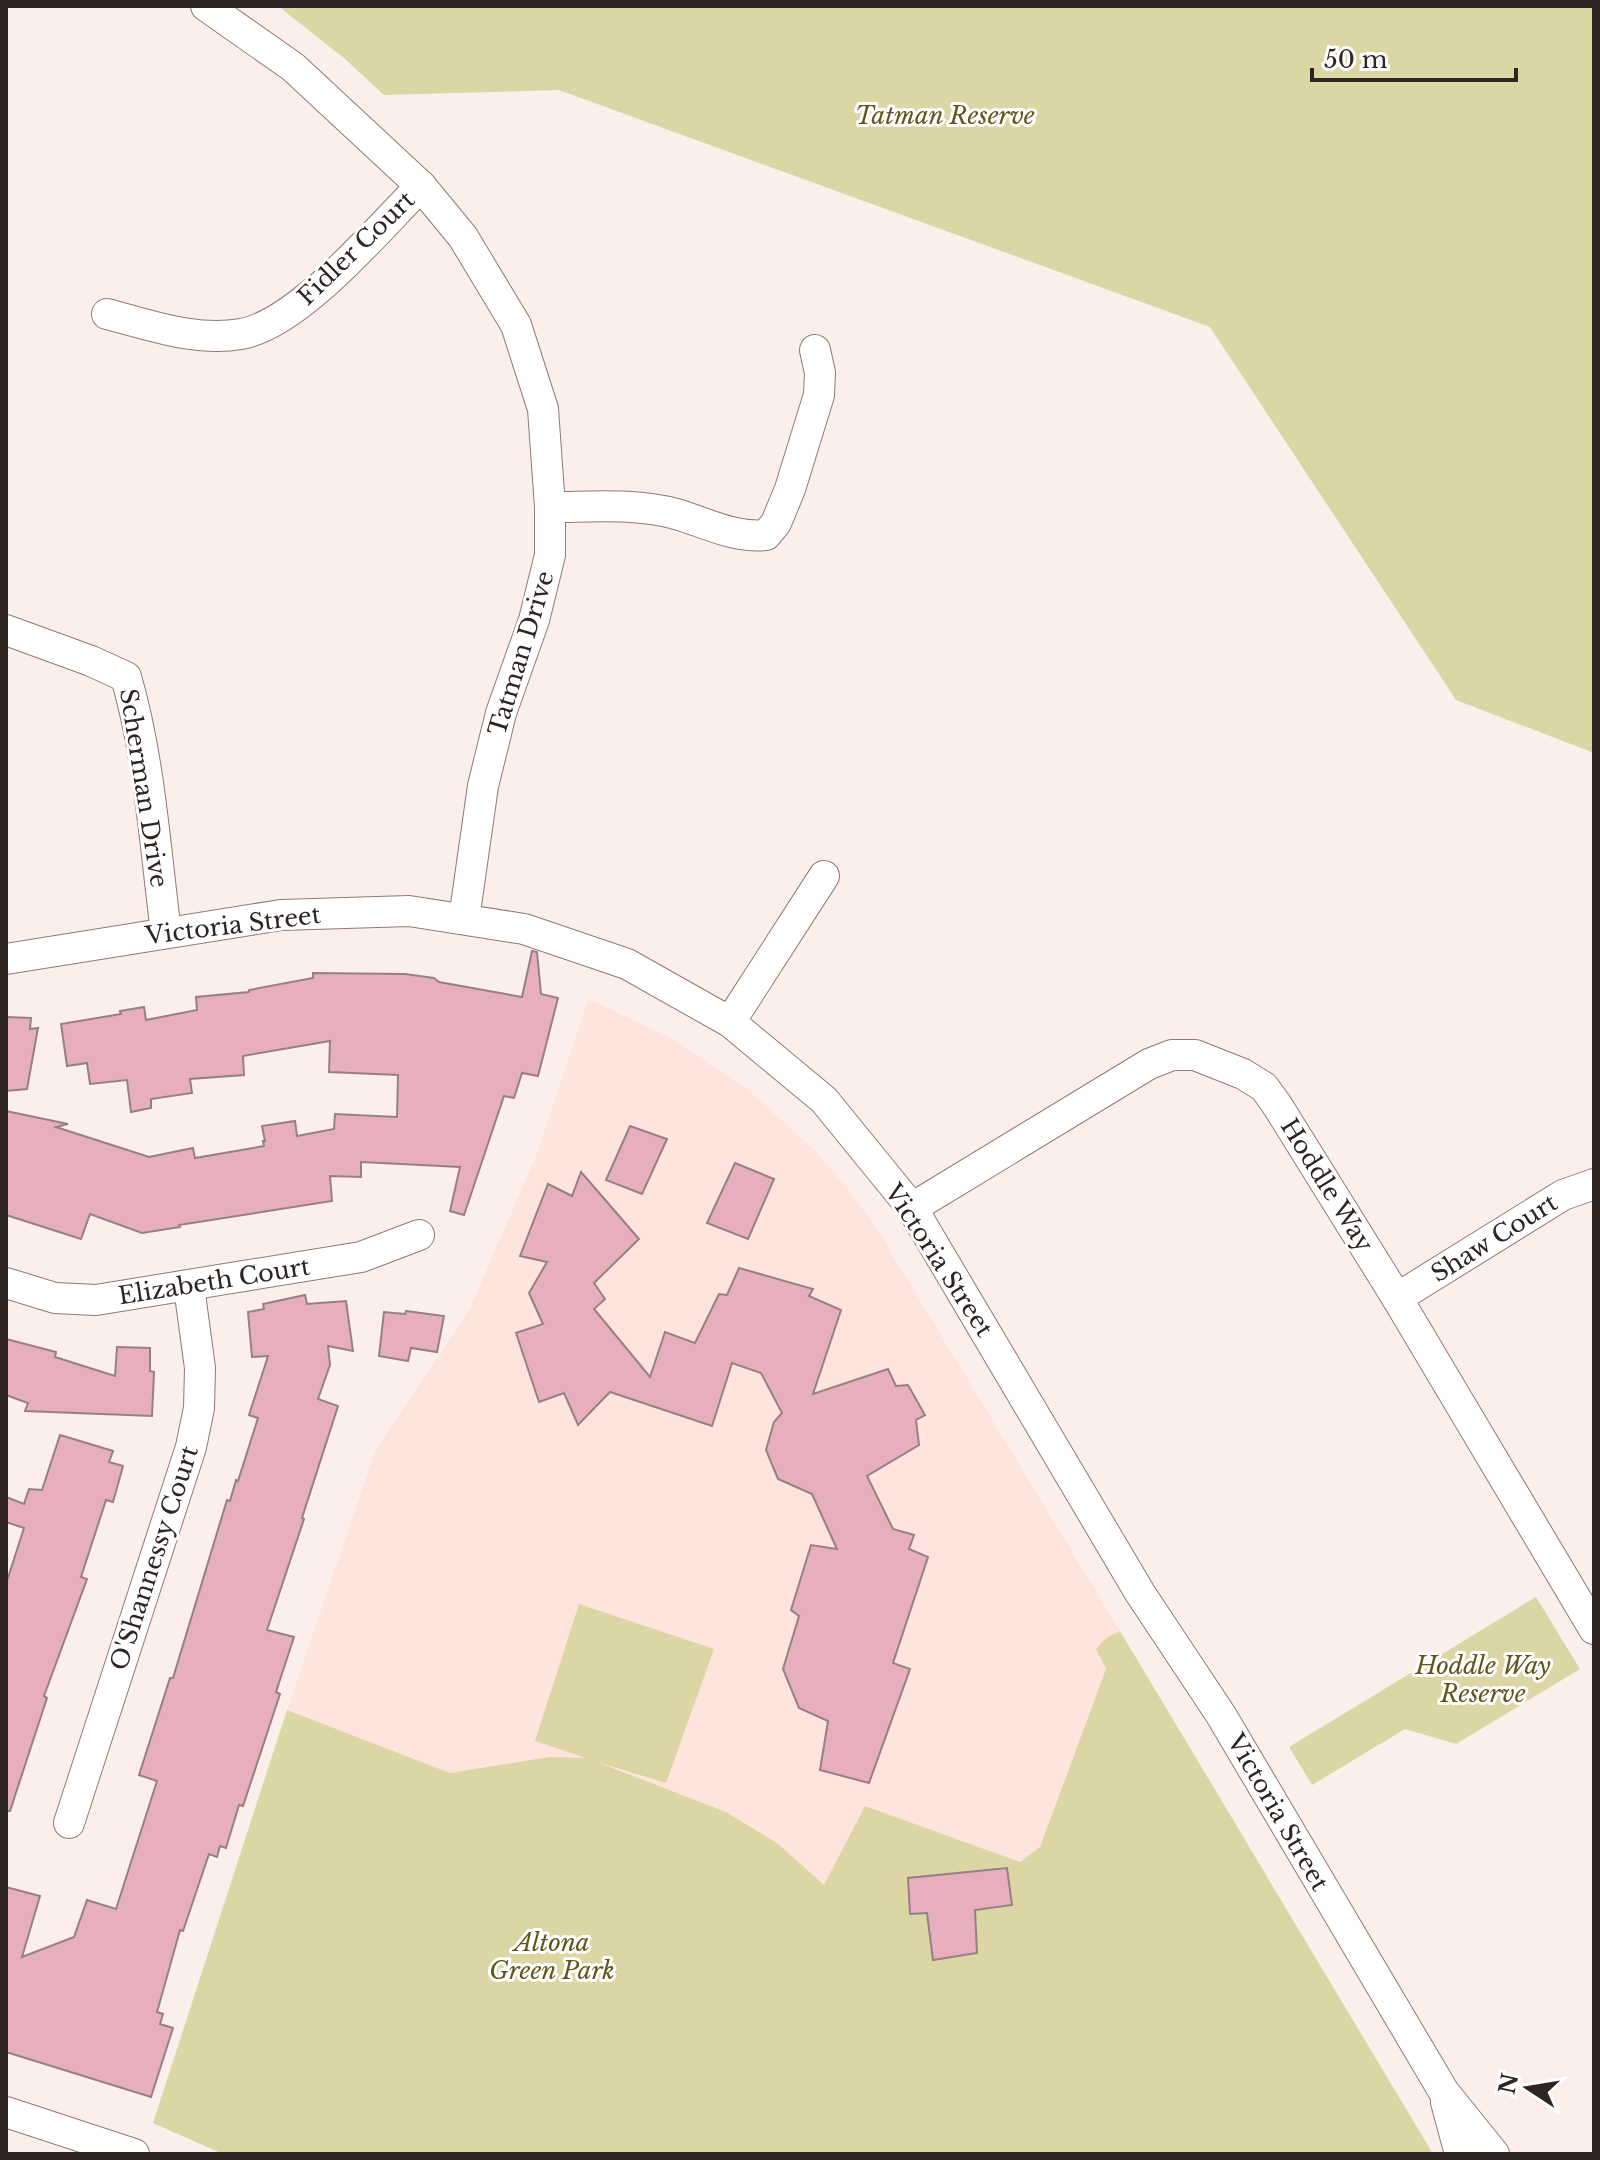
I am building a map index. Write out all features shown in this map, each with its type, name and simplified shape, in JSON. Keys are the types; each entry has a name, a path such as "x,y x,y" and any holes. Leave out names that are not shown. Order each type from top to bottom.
{"street":[{"name":"Tatman Drive","path":"206,6 230,15 293,67 421,186 463,237 516,325 543,409 550,555 534,620 501,713 483,786 464,919"},
{"name":"Fidler Court","path":"107,314 184,334 242,334 285,315 325,283 421,186"},
{"path":"550,507 622,507 674,514 747,537 766,535 776,523 790,489 819,395 820,373 815,350"},
{"name":"Scherman Drive","path":"6,630 126,677 136,712 145,769 166,932"},
{"path":"730,1022 824,876"},
{"name":"Victoria Street","path":"6,959 281,915 409,911 524,929 627,964 730,1022 824,1100 912,1208 1140,1593 1221,1715 1444,2092 1494,2154"},
{"name":"Hoddle Way","path":"912,1208 1149,1064 1172,1055 1195,1055 1243,1074 1264,1087 1277,1105 1592,1622"},
{"name":"Shaw Court","path":"1397,1298 1563,1195 1594,1184"},
{"name":"Elizabeth Court","path":"6,1283 55,1298 96,1300 361,1257 419,1235"},
{"name":"O'Shannessy Court","path":"69,1823 191,1447 199,1408 200,1368 189,1287"},
{"name":"Victoria Street","path":"1444,2092 1460,2154"},
{"path":"6,2112 134,2154"}],"shaded area":[{"path":"588,999 667,1036 746,1088 814,1150 847,1188 875,1226 1120,1631 1106,1638 1106,1669 1040,1847 1021,1862 865,1806 824,1886 777,1843 726,1812 588,1759 549,1757 450,1773 287,1710 375,1452 468,1313 537,1154"}],"green space":[{"name":"Tatman Reserve","path":"278,6 1594,6 1594,753 1456,700 1210,327 559,90 384,95 345,59"},
{"name":"Hoddle Way Reserve","path":"1536,1597 1580,1669 1456,1744 1405,1729 1312,1785 1289,1747"},
{"name":"Altona Green Park","path":"579,1604 714,1649 666,1783 597,1762 726,1812 777,1843 824,1885 865,1806 1020,1862 1040,1847 1106,1669 1096,1649 1106,1638 1120,1631 1433,2154 223,2154 153,2123 287,1710 450,1773 549,1757 586,1758 535,1741"}],"building":[{"path":"532,951 537,952 541,994 558,998 538,1076 522,1073 514,1098 504,1096 464,1215 450,1211 460,1167 361,1162 361,1177 330,1176 332,1201 142,1233 90,1214 81,1239 6,1215 6,1111 68,1124 56,1127 149,1157 193,1148 195,1158 264,1146 262,1126 295,1121 297,1136 334,1129 335,1114 397,1117 398,1075 329,1072 330,1041 243,1056 244,1075 190,1079 192,1093 151,1099 151,1108 131,1112 127,1080 90,1084 87,1063 67,1066 61,1024 144,1007 146,1020 197,1010 196,997 249,992 313,978 313,973 405,974 522,997"},
{"path":"6,1017 31,1018 30,1029 38,1028 27,1089 6,1091"},
{"path":"630,1126 667,1139 642,1194 606,1180"},
{"path":"735,1163 774,1179 748,1239 707,1223"},
{"path":"581,1172 639,1239 594,1283 605,1299 594,1309 650,1377 665,1332 695,1343 719,1294 727,1295 739,1268 813,1289 809,1296 841,1310 813,1394 888,1369 896,1386 908,1385 925,1415 916,1420 919,1445 867,1476 893,1529 914,1535 909,1549 928,1557 893,1663 910,1669 869,1783 820,1770 828,1721 799,1708 783,1669 799,1616 791,1610 811,1545 837,1549 812,1494 778,1479 766,1450 774,1422 782,1413 761,1373 732,1363 712,1426 610,1392 578,1425 564,1393 539,1402 516,1333 543,1324 529,1293 547,1262 520,1256 548,1184 572,1196"},
{"path":"305,1295 307,1304 346,1301 353,1351 328,1346 330,1365 318,1399 338,1406 267,1630 294,1637 276,1692 280,1694 243,1806 239,1805 226,1848 220,1846 217,1857 209,1854 183,1931 180,1930 157,2012 163,2014 160,2024 173,2028 151,2097 6,2052 6,1887 40,1896 22,1957 74,1937 87,1900 116,1909 157,1781 139,1775 170,1678 173,1678 227,1500 230,1501 238,1481 258,1418 249,1415 268,1356 252,1357 248,1312 264,1309 263,1304"},
{"path":"406,1311 444,1316 437,1352 411,1348 408,1361 379,1356 384,1312 405,1314"},
{"path":"6,1339 56,1352 55,1357 115,1376 117,1347 150,1348 150,1371 154,1372 152,1416 25,1411 28,1403 6,1395"},
{"path":"60,1435 113,1451 109,1462 123,1466 113,1502 106,1500 81,1577 87,1579 44,1696 47,1698 10,1811 6,1811 6,1584 24,1528 6,1522 6,1497 24,1504 29,1489 42,1490"},
{"path":"1007,1868 1012,1905 975,1910 977,1953 933,1960 927,1913 910,1914 908,1878"}]}
